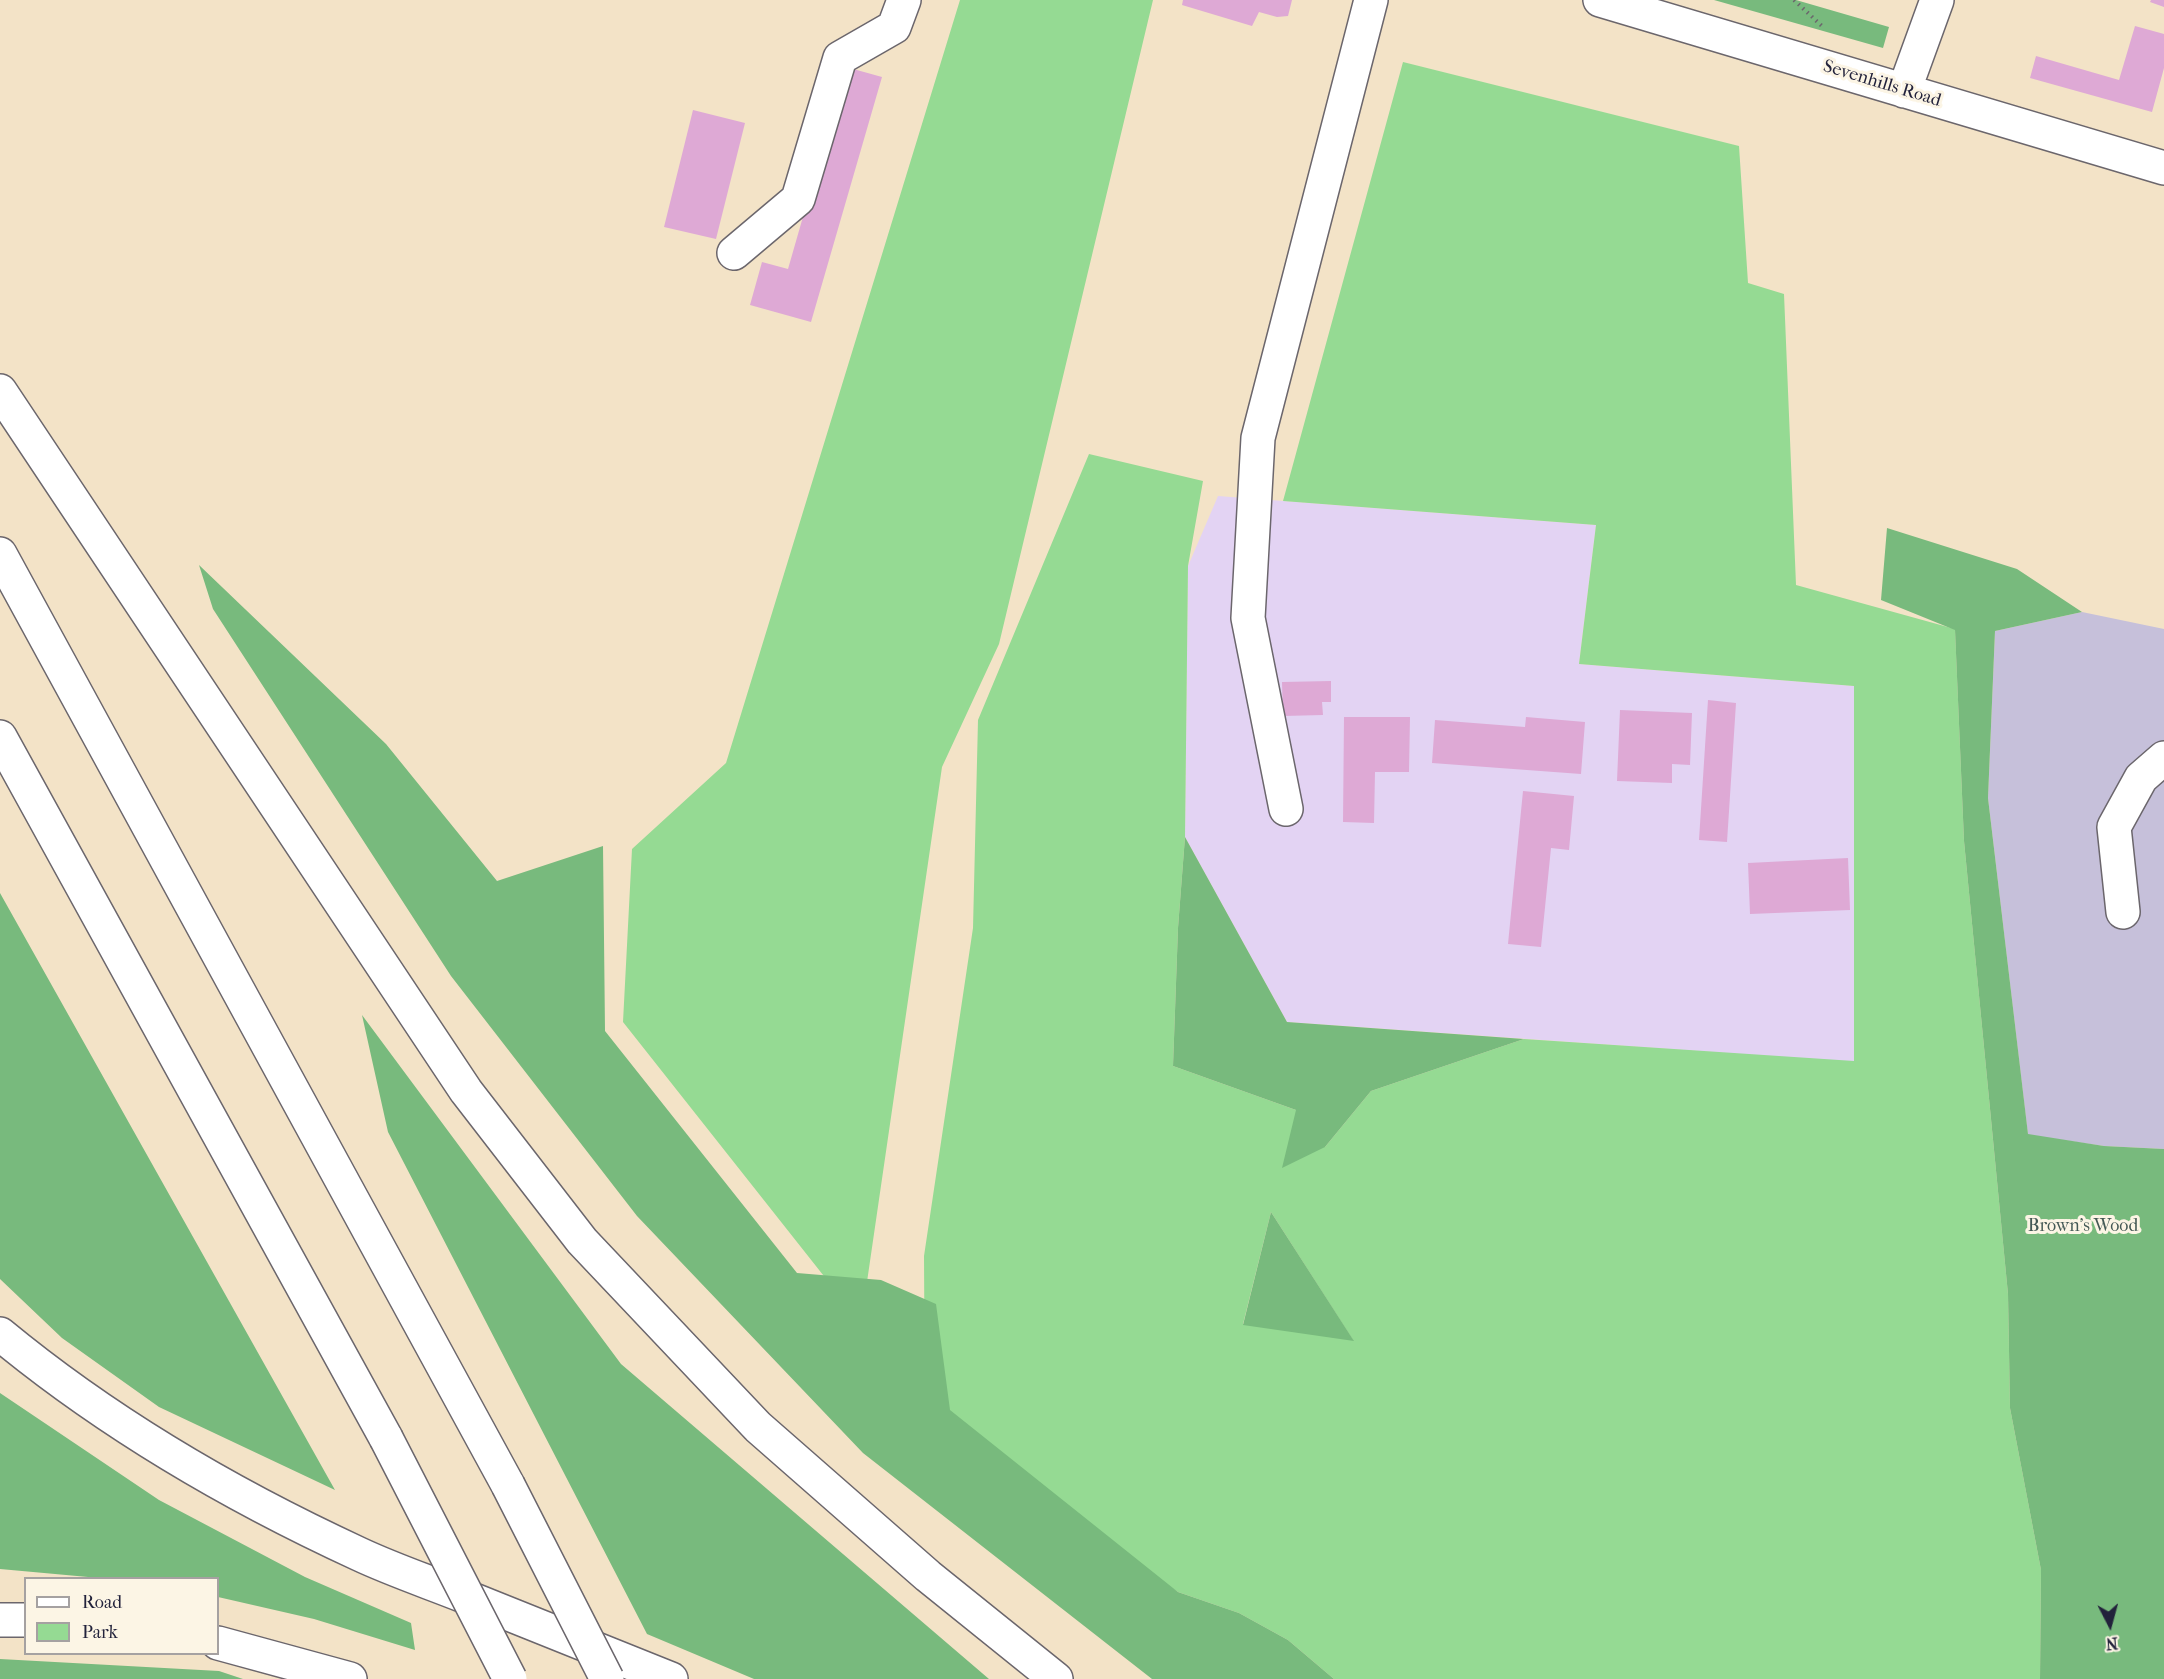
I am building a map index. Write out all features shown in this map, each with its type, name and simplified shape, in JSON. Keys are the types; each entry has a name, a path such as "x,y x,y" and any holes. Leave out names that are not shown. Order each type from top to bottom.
{"main road":[{"path":"734,253 798,199 840,58 894,27 904,0"},
{"path":"1286,809 1248,618 1258,438 1371,0"},
{"name":"Sevenhills Road","path":"1600,0 2164,168"},
{"path":"1904,91 1937,0"},
{"path":"0,391 466,1091 582,1241 758,1428 927,1576 1056,1679"},
{"path":"0,554 508,1485 607,1679"},
{"path":"0,736 386,1438 510,1679"},
{"path":"2123,912 2114,827 2141,777 2164,758"},
{"path":"0,1334 32,1361 139,1435 198,1472 264,1508 362,1556 671,1679"},
{"path":"0,1620 24,1620"},
{"path":"219,1643 350,1679"}],"shaded area":[{"path":"1218,496 1596,525 1579,664 1854,686 1854,1062 1287,1022 1185,837 1188,566"},
{"path":"2082,612 2164,629 2164,1149 2104,1146 2028,1135 1988,798 1995,631"}],"green space":[{"path":"960,0 1153,0 999,644 942,767 861,1323 623,1022 632,849 726,763"},
{"path":"1714,0 1796,0 1889,27 1883,48"},
{"path":"1403,62 1739,146 1748,283 1784,294 1796,585 1955,629 1964,841 2008,1294 2010,1408 2041,1570 2040,1679 1334,1679 1288,1640 1239,1613 1178,1592 925,1432 924,1256 973,928 978,720 1089,454 1203,481 1188,566 1185,837 1178,928 1173,1066 1296,1110 1325,1147 1371,1091 1524,1039 1854,1061 1854,686 1579,664 1596,525 1283,501","holes":["1271,1212 1353,1340 1243,1324"]},
{"name":"Brown's Wood","path":"1887,528 2017,569 2082,612 1995,631 1988,798 2028,1134 2104,1146 2164,1149 2164,1679 2040,1679 2041,1570 2010,1408 2008,1294 1964,841 1955,630 1881,600"},
{"path":"199,565 386,744 497,881 603,846 605,1031 797,1273 881,1280 936,1304 950,1410 1178,1592 1239,1613 1288,1640 1334,1679 1152,1679 863,1453 637,1216 451,976 213,609"},
{"path":"1185,837 1287,1022 1524,1039 1371,1091 1325,1147 1282,1168 1296,1110 1173,1066 1178,928"},
{"path":"0,893 335,1490 159,1407 62,1338 0,1279"},
{"path":"362,1015 621,1364 989,1679 754,1679 647,1634 388,1132"},
{"path":"1271,1212 1354,1341 1243,1325"},
{"path":"0,1393 159,1500 305,1577 411,1623 415,1650 314,1619 219,1597 219,1577 88,1577 0,1569"},
{"path":"0,1659 219,1671 243,1679 0,1679"}],"building":[{"path":"1183,0 1292,0 1288,16 1277,17 1259,12 1252,26 1182,5"},
{"path":"2151,0 2164,0 2164,7 2150,2"},
{"path":"2135,26 2164,34 2164,68 2152,112 2030,78 2036,56 2119,80"},
{"path":"846,67 882,77 811,322 750,305 762,262 788,269"},
{"path":"693,110 745,123 716,239 664,227"},
{"path":"1331,681 1331,702 1322,702 1323,715 1283,716 1282,682"},
{"path":"1708,700 1736,703 1727,842 1699,840"},
{"path":"1620,710 1692,713 1690,765 1672,764 1672,783 1617,781"},
{"path":"1344,717 1410,717 1409,772 1375,772 1374,823 1343,822"},
{"path":"1526,717 1585,722 1581,774 1432,763 1435,720 1525,727"},
{"path":"1523,791 1574,796 1569,850 1551,848 1541,947 1508,944"},
{"path":"1848,858 1850,910 1750,914 1748,863"}]}
